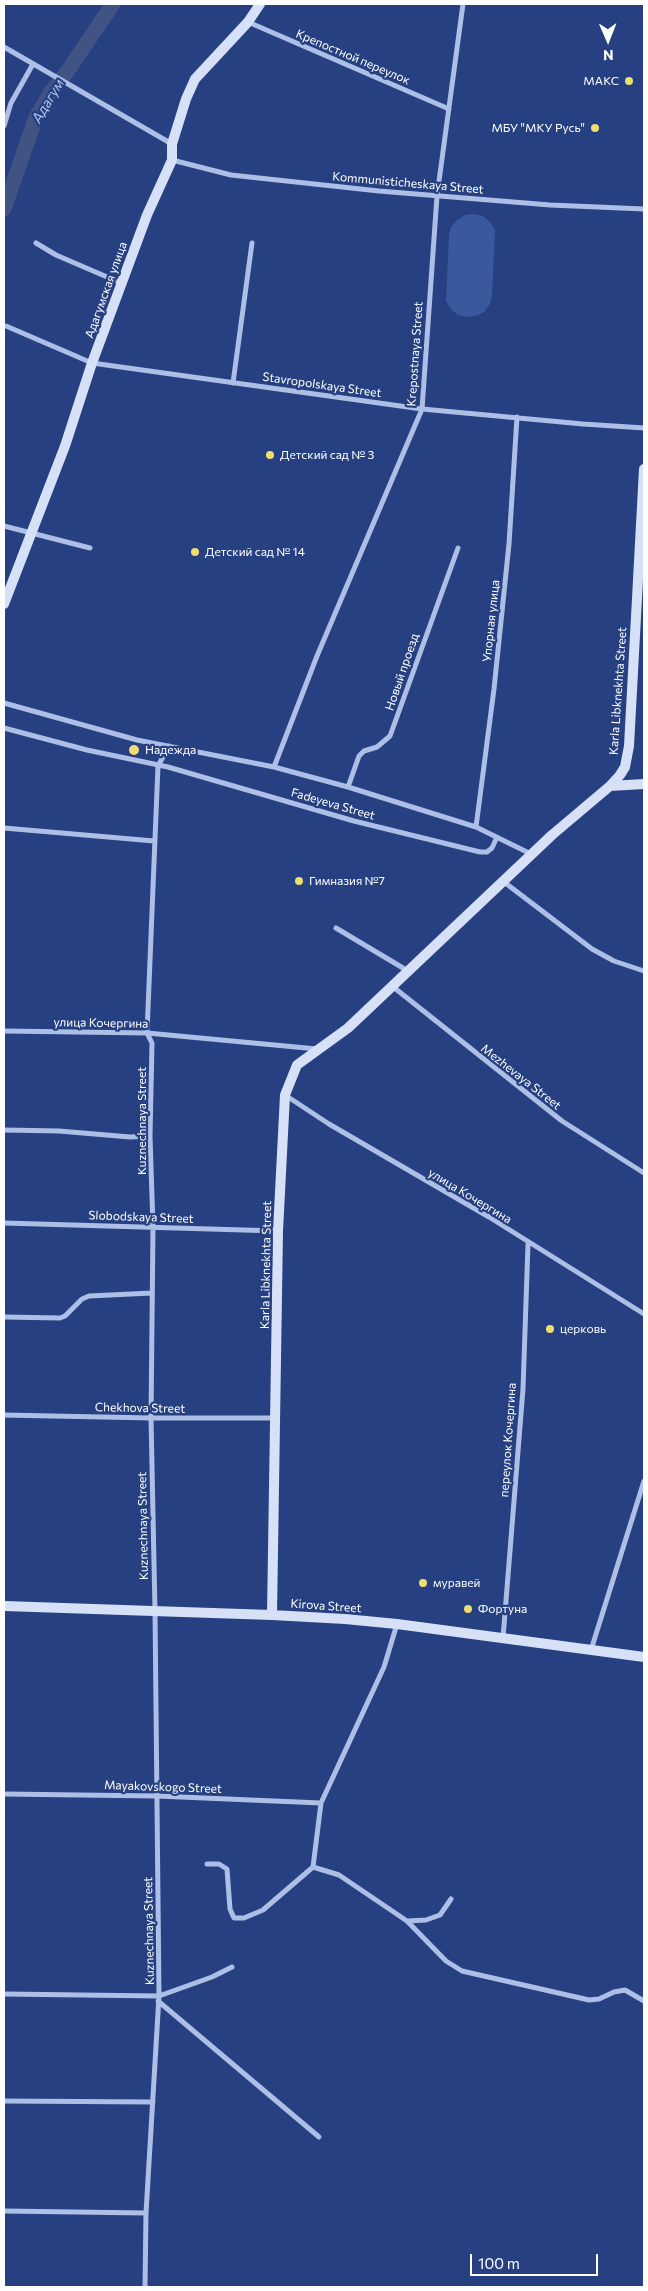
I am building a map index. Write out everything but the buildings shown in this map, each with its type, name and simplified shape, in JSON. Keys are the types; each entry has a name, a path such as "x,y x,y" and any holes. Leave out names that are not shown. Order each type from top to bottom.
{"main road":[{"name":"Адагумская улица","path":"4,604 30,532 65,446 92,363 147,215 172,160 172,144 186,99 195,79 248,22 260,4"},
{"name":"Karla Libknekhta Street","path":"272,1615 278,1231 284,1095 296,1065 348,1028 532,855 610,786 624,767 630,746 644,469"},
{"path":"610,786 644,784"},
{"name":"Kirova Street","path":"4,1606 272,1615 397,1624 644,1657"}],"street":[{"name":"Krepostnaya Street","path":"274,768 317,656 422,409 437,196 463,4"},
{"name":"Крепостной переулок","path":"248,22 449,109"},
{"path":"4,47 172,144"},
{"path":"4,126 12,104 33,64"},
{"name":"Kommunisticheskaya Street","path":"172,160 231,175 437,196 550,205 644,209"},
{"path":"36,243 56,255 122,284"},
{"path":"233,383 252,243"},
{"name":"Stavropolskaya Street","path":"6,326 92,363 422,409 644,428"},
{"name":"Упорная улица","path":"476,827 494,689 509,544 517,417"},
{"path":"4,526 90,548"},
{"name":"Новый проезд","path":"348,787 359,756 364,751 385,742 390,736 458,548"},
{"name":"Fadeyeva Street","path":"4,703 130,738 274,768 348,787 476,827 532,855"},
{"name":"Fadeyeva Street","path":"4,728 158,766 354,821 480,852 487,852 492,848 497,837"},
{"path":"158,766 169,746"},
{"name":"Kuznechnaya Street","path":"145,2287 146,2213 159,1999 158,1796 151,1418 153,1227 150,1136 152,1044 147,1033 158,766"},
{"path":"4,828 154,841"},
{"path":"504,882 592,949 614,961 644,971"},
{"path":"336,928 408,971"},
{"name":"Mezhevaya Street","path":"392,986 562,1121 644,1173"},
{"name":"улица Кочергина","path":"4,1031 147,1033 317,1049"},
{"name":"улица Кочергина","path":"284,1095 329,1124 489,1217 528,1244 644,1314"},
{"path":"4,1130 59,1131 130,1137 150,1136"},
{"name":"Slobodskaya Street","path":"4,1223 278,1231"},
{"name":"переулок Кочергина","path":"503,1638 523,1389 528,1244"},
{"path":"4,1317 60,1318 65,1316 82,1299 89,1296 152,1293"},
{"name":"Chekhova Street","path":"4,1415 275,1418"},
{"path":"591,1650 644,1482"},
{"path":"207,1864 218,1864 227,1870 230,1909 234,1918 244,1918 263,1910 313,1867 321,1803 384,1667 397,1624"},
{"name":"Mayakovskogo Street","path":"4,1794 158,1796 321,1803"},
{"path":"313,1867 339,1875 408,1921 446,1962 462,1970 589,2000 599,1999 614,1992 625,1990 644,2001"},
{"path":"408,1921 426,1920 440,1915 451,1899"},
{"path":"4,1994 159,1999 232,1967"},
{"path":"159,1999 319,2137"},
{"path":"4,2101 153,2102"},
{"path":"4,2211 146,2213"}],"shaded area":[{"path":"465,215 483,216 495,230 492,296 490,304 484,312 476,316 467,317 458,315 446,301 449,235 451,227 457,220"}],"waterway":[{"name":"Адагум","path":"4,209 36,117 51,92 67,72 113,4"}],"place":[{"name":"МАКС","path":"629,81"},
{"name":"МБУ \"МКУ Русь\"","path":"595,128"},
{"name":"Детский сад № 3","path":"270,455"},
{"name":"Детский сад № 14","path":"195,552"},
{"name":"Надежда","path":"134,750"},
{"name":"Гимназия №7","path":"299,881"},
{"name":"церковь","path":"550,1329"},
{"name":"муравей","path":"423,1583"},
{"name":"Фортуна","path":"468,1609"}]}
